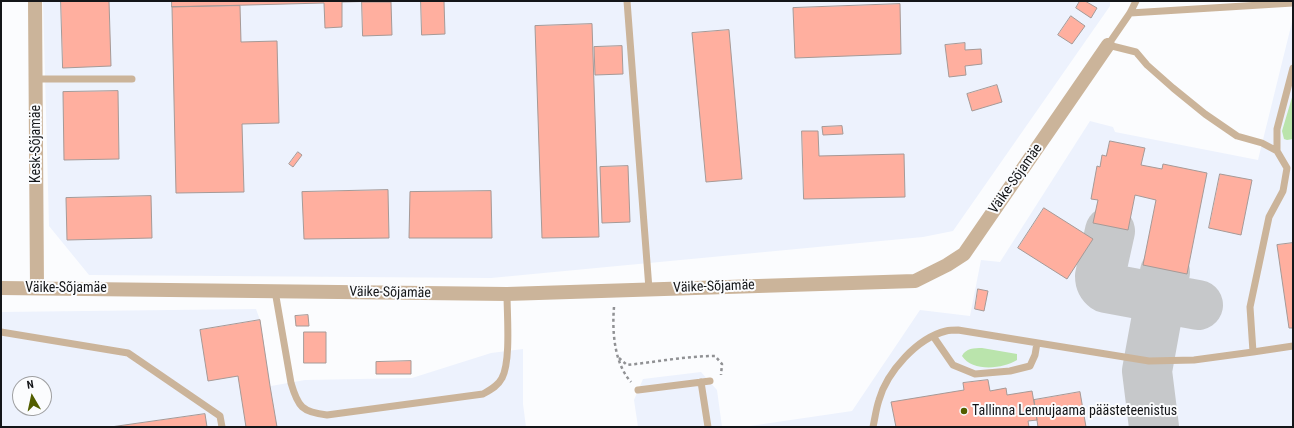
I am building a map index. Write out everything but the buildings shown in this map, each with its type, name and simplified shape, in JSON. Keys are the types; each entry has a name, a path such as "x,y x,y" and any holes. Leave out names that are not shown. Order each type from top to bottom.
{"street":[{"name":"Kesk-Sõjamäe","path":"35,1 37,288"},
{"name":"Väike-Sõjamäe","path":"1,288 507,294 915,281 947,265 964,254 1108,45"}],"lane":[{"path":"627,1 649,289"},
{"name":"Väike-Sõjamäe","path":"1108,45 1130,13 1136,1"},
{"path":"1130,13 1293,3"},
{"path":"1108,45 1136,52 1147,66 1205,114 1237,136 1262,142 1277,151 1287,168 1283,191 1269,217 1250,307 1253,352"},
{"path":"1277,151 1277,129 1293,68"},
{"path":"36,79 132,79"},
{"path":"275,291 295,396 300,405 311,413 327,415 482,394 497,386 506,368 507,294"},
{"path":"873,427 879,399 890,376 906,356 918,345 933,336 946,331 958,330 1149,361 1194,360 1293,346"},
{"path":"1,332 128,353 220,416 222,427"},
{"path":"933,336 953,365 975,374 1010,371 1030,366 1035,356 1037,343"},
{"path":"638,390 710,381"},
{"path":"701,382 708,427"}],"path":[{"path":"616,290 613,323 617,353 626,376 638,390"},
{"path":"619,358 627,365 701,356 715,356 722,364 722,375 710,381"}],"shaded area":[{"path":"43,1 1110,1 1110,6 953,231 923,237 491,278 89,275 49,226"},
{"path":"1293,21 1293,427 743,427 852,411 920,310 970,316 981,260 1000,262 1090,121 1113,127 1115,132 1258,160"},
{"path":"256,309 260,320 271,386 305,380 412,378 491,353 523,349 523,404 526,427 1,427 1,312"},
{"path":"701,372 717,390 722,427 638,427 634,400 643,379"}],"green space":[{"path":"1293,94 1293,139 1287,140 1284,139 1282,131"},
{"path":"973,348 982,348 1017,354 1017,360 996,367 980,367 973,365 962,356 966,351"}],"taxiway":[{"path":"1110,231 1100,276 1101,282 1106,288 1198,305"},
{"path":"1154,427 1147,371 1165,272"}],"place":[{"name":"Tallinna Lennujaama päästeteenistus","path":"964,411"}]}
